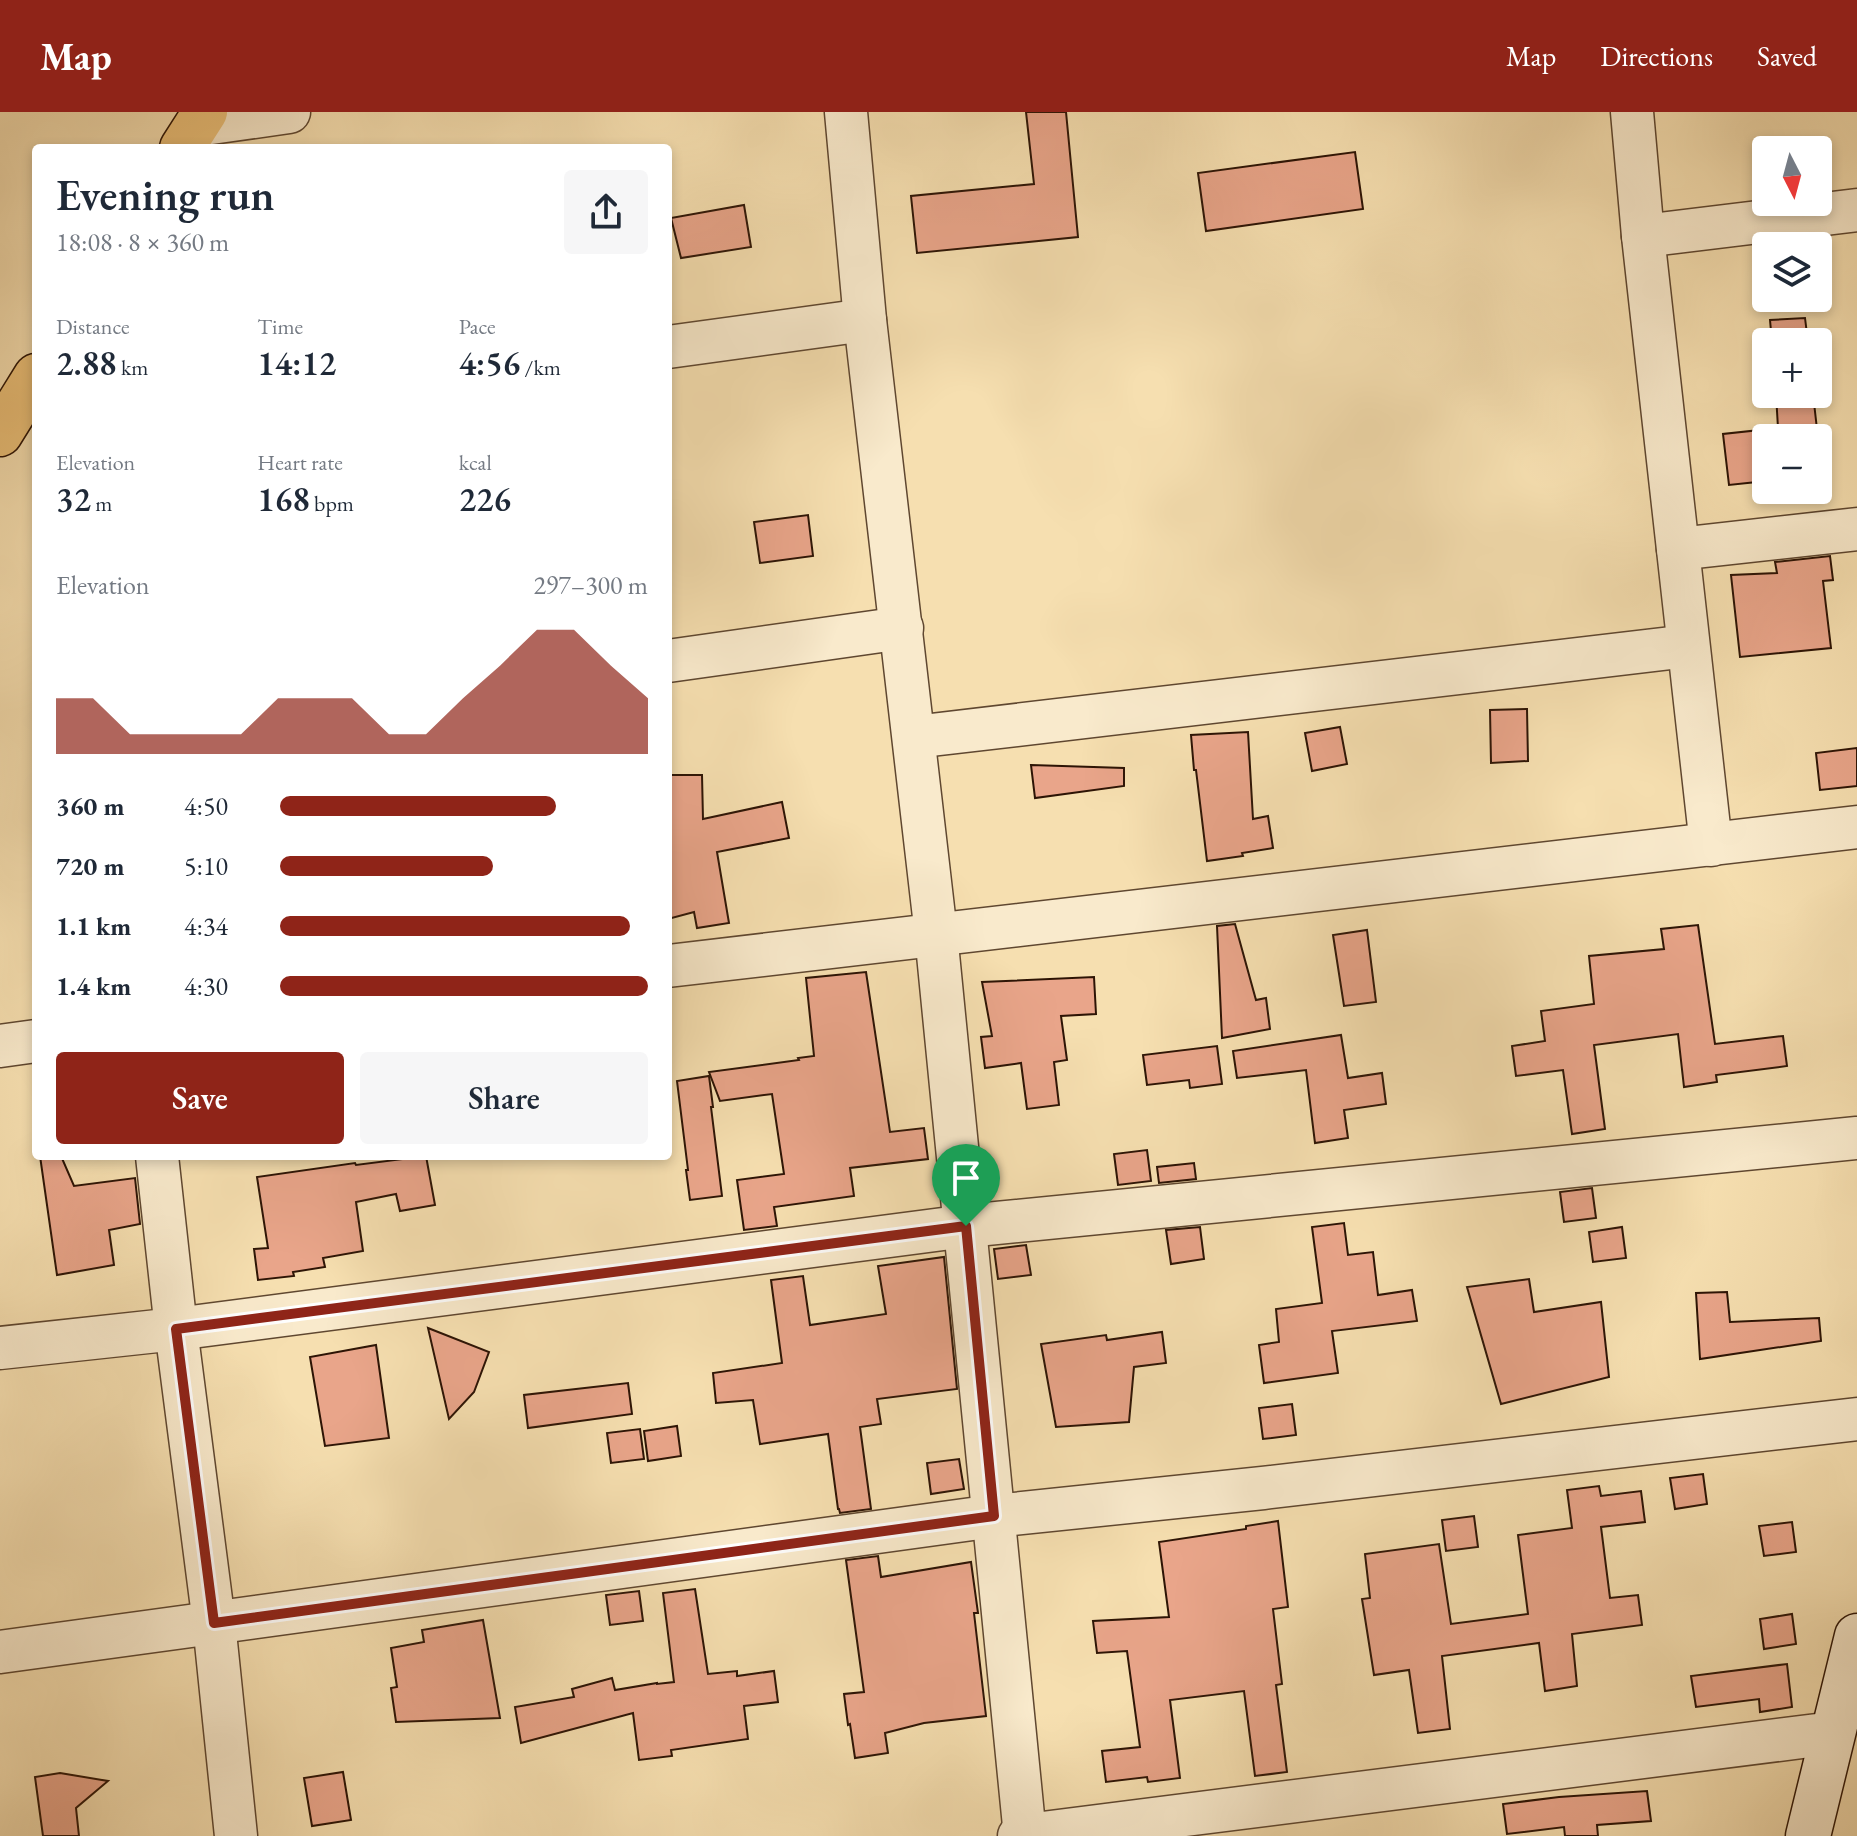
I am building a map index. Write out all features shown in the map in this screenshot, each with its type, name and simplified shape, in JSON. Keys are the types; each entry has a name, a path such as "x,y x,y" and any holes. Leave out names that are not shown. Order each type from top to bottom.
{"main road":[{"path":"0,434 32,382"},
{"path":"1808,1836 1857,1636"}],"street":[{"path":"195,128 289,112"},
{"path":"846,112 865,320 902,628 966,1226 1023,1836 1833,1733"},
{"path":"1632,112 1711,845"},
{"path":"1643,236 1857,210"},
{"path":"672,346 865,320"},
{"path":"1678,549 1857,529"},
{"path":"672,660 902,628"},
{"path":"914,737 1688,646"},
{"path":"672,966 1857,827"},
{"path":"0,1046 32,1042"},
{"path":"0,1348 176,1329 966,1226 1857,1138"},
{"path":"157,1160 214,1623 236,1836"},
{"path":"0,1652 994,1516 1857,1419"}],"building":[{"path":"1026,112 1066,112 1078,237 917,253 911,196 1034,184"},
{"path":"1355,152 1363,209 1206,231 1198,173"},
{"path":"744,205 751,247 681,258 672,218"},
{"path":"1805,318 1806,328 1771,328 1770,320"},
{"path":"1777,408 1815,408 1816,424 1778,424"},
{"path":"1752,431 1752,483 1729,485 1723,434"},
{"path":"808,515 813,556 760,563 754,522"},
{"path":"1830,556 1833,580 1823,581 1831,648 1740,657 1731,575 1777,573 1775,562"},
{"path":"1527,709 1528,761 1491,763 1490,710"},
{"path":"1340,727 1347,764 1312,771 1305,733"},
{"path":"1248,732 1253,819 1268,816 1273,848 1207,861 1191,735"},
{"path":"1857,748 1857,786 1820,790 1816,753"},
{"path":"1031,765 1124,768 1124,786 1035,798"},
{"path":"672,775 702,775 703,819 782,802 789,838 717,852 729,923 697,928 694,912 672,918"},
{"path":"1235,924 1256,1000 1266,998 1270,1029 1222,1038 1217,926"},
{"path":"1698,925 1715,1044 1783,1036 1787,1066 1716,1075 1717,1082 1684,1087 1678,1034 1594,1045 1605,1129 1572,1134 1563,1070 1516,1076 1512,1046 1545,1041 1541,1011 1594,1004 1589,956 1664,949 1661,929"},
{"path":"1367,930 1376,1002 1344,1006 1333,935"},
{"path":"866,972 890,1132 924,1128 928,1159 850,1168 854,1196 774,1207 777,1226 744,1230 737,1180 784,1174 772,1094 720,1101 709,1072 814,1056 806,978"},
{"path":"1094,977 1096,1014 1061,1016 1067,1060 1054,1062 1059,1105 1027,1109 1021,1063 985,1068 981,1037 992,1036 982,982"},
{"path":"1341,1035 1348,1078 1382,1073 1386,1104 1344,1110 1348,1138 1315,1143 1306,1070 1237,1078 1233,1051"},
{"path":"1217,1046 1222,1084 1190,1088 1189,1080 1147,1085 1143,1055"},
{"path":"709,1076 722,1196 690,1200 677,1081"},
{"path":"1147,1150 1151,1181 1118,1185 1114,1154"},
{"path":"41,1160 63,1160 74,1186 135,1178 140,1224 109,1230 114,1265 57,1275"},
{"path":"427,1160 435,1205 400,1211 396,1194 356,1202 363,1251 323,1258 325,1267 293,1272 294,1276 258,1280 254,1249 268,1248 257,1177"},
{"path":"1194,1163 1196,1179 1159,1183 1157,1167"},
{"path":"1592,1188 1596,1218 1564,1222 1560,1192"},
{"path":"1344,1223 1348,1255 1373,1252 1378,1295 1412,1290 1417,1321 1332,1331 1338,1373 1264,1383 1259,1345 1279,1342 1276,1309 1322,1303 1312,1227"},
{"path":"1200,1227 1204,1259 1171,1264 1166,1230"},
{"path":"1622,1227 1626,1258 1593,1262 1589,1232"},
{"path":"1026,1245 1031,1275 998,1279 994,1249"},
{"path":"944,1257 957,1389 877,1399 881,1424 860,1427 871,1509 840,1513 828,1434 760,1444 753,1400 716,1403 713,1373 782,1363 771,1280 803,1276 810,1325 886,1314 878,1266"},
{"path":"1529,1279 1534,1312 1601,1302 1609,1377 1501,1404 1467,1287"},
{"path":"1727,1292 1730,1322 1819,1318 1821,1341 1700,1359 1696,1293"},
{"path":"428,1328 489,1352 474,1392 449,1419"},
{"path":"1162,1332 1166,1363 1134,1367 1129,1422 1056,1427 1041,1344 1106,1335 1107,1340"},
{"path":"376,1345 389,1438 325,1446 310,1357"},
{"path":"628,1383 632,1414 528,1428 524,1395"},
{"path":"1292,1404 1296,1435 1263,1439 1259,1408"},
{"path":"677,1426 681,1456 648,1461 644,1431"},
{"path":"640,1429 644,1459 611,1463 607,1433"},
{"path":"959,1459 964,1489 931,1494 927,1463"},
{"path":"1703,1474 1707,1504 1675,1509 1670,1478"},
{"path":"1599,1486 1601,1496 1641,1491 1645,1522 1601,1527 1610,1598 1638,1595 1642,1625 1572,1634 1577,1686 1545,1691 1539,1643 1442,1656 1450,1729 1418,1733 1409,1670 1374,1675 1362,1599 1370,1598 1365,1554 1439,1544 1451,1624 1528,1614 1518,1535 1572,1528 1567,1490"},
{"path":"1474,1516 1478,1547 1446,1551 1442,1520"},
{"path":"1278,1521 1288,1607 1273,1609 1282,1684 1276,1685 1287,1772 1255,1776 1244,1691 1170,1700 1180,1778 1148,1782 1147,1777 1106,1782 1102,1751 1140,1747 1127,1651 1097,1653 1093,1621 1169,1617 1159,1542"},
{"path":"1792,1522 1796,1552 1764,1556 1759,1526"},
{"path":"878,1556 881,1577 971,1562 986,1716 924,1723 885,1733 888,1753 855,1758 844,1694 864,1692 846,1560"},
{"path":"695,1589 708,1674 737,1671 737,1676 774,1671 778,1702 744,1706 748,1739 671,1750 672,1756 639,1760 633,1713 521,1743 515,1707 574,1697 572,1689 612,1678 615,1690 674,1682 663,1593"},
{"path":"639,1591 643,1621 610,1625 606,1595"},
{"path":"1792,1614 1796,1644 1764,1649 1760,1619"},
{"path":"483,1620 500,1718 396,1722 391,1688 397,1687 391,1648 424,1642 422,1630"},
{"path":"1787,1664 1792,1707 1760,1712 1759,1699 1696,1707 1691,1676"},
{"path":"343,1772 351,1820 312,1826 304,1778"},
{"path":"60,1773 108,1781 76,1808 79,1836 43,1836 35,1777"},
{"path":"1647,1791 1651,1821 1597,1825 1598,1836 1565,1836 1564,1827 1507,1834 1503,1804"}],"route":[{"path":"966,1226 994,1516 214,1623 176,1329 966,1226"}]}
